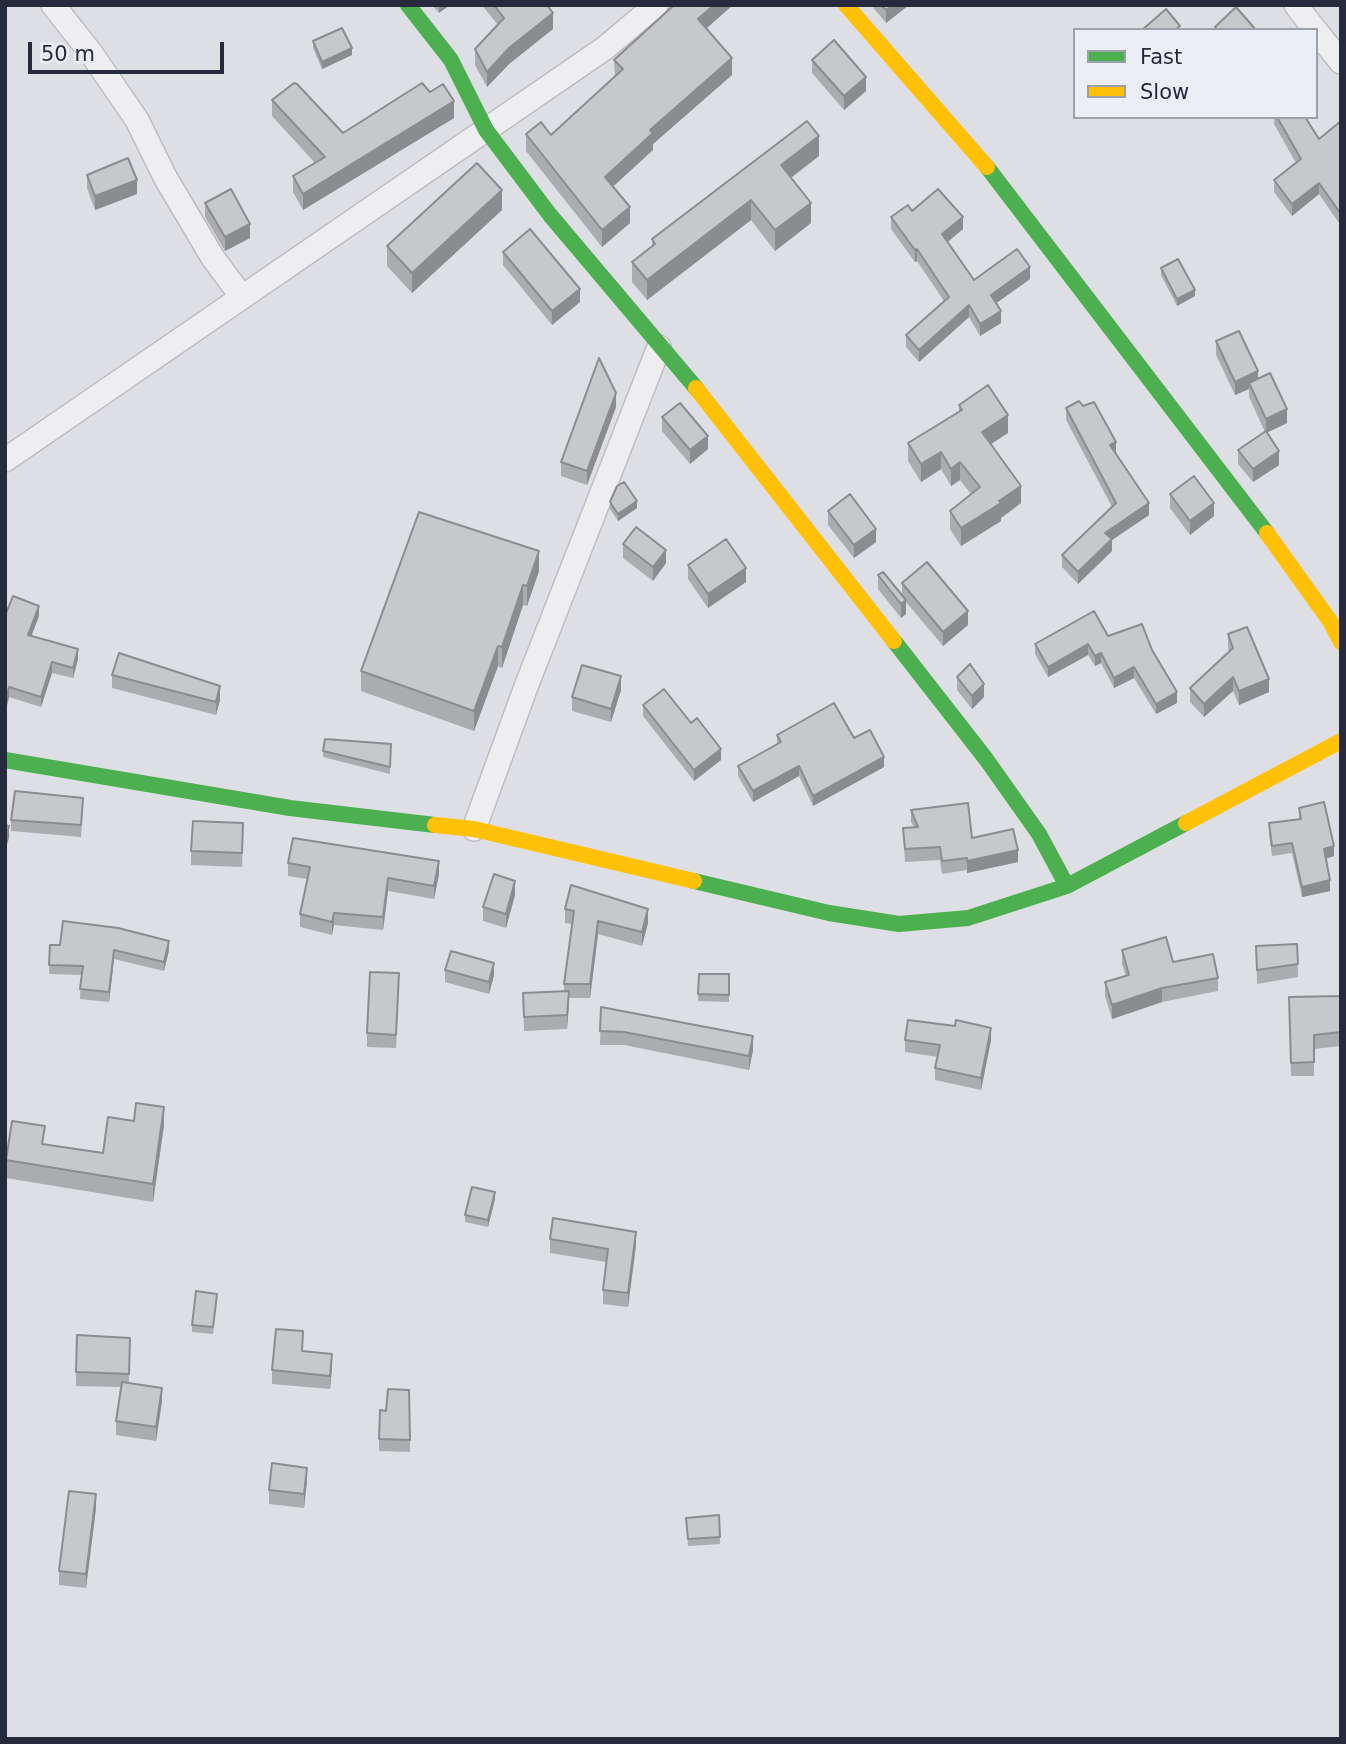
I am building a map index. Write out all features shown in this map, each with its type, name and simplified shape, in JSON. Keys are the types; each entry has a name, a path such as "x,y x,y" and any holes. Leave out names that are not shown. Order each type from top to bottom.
{"street":[{"path":"52,5 91,53 137,120 172,189 213,258 242,297"},
{"path":"408,5 451,60 486,130 550,215 636,314 659,346 724,422 986,759 1039,834 1067,886"},
{"path":"5,460 218,317 242,297 605,48 656,5"},
{"path":"846,5 899,69 971,147 1256,518 1330,621 1341,642"},
{"path":"1296,5 1314,28"},
{"path":"1318,33 1341,62"},
{"path":"474,829 576,555 659,346"},
{"path":"5,760 290,808 474,829 829,913 899,924 968,918 1067,886 1341,741"}],"building":[{"path":"494,5 547,5 553,13 509,48 487,72 475,49 504,18"},
{"path":"674,5 714,5 698,19 732,58 650,130 653,133 605,177 630,207 602,230 526,134 541,122 551,135 623,69 614,60"},
{"path":"1236,7 1254,28 1216,28"},
{"path":"1166,9 1180,26 1178,28 1144,28"},
{"path":"342,28 352,48 322,62 313,41"},
{"path":"834,40 866,77 844,96 812,60"},
{"path":"294,83 343,133 422,83 430,92 443,84 454,101 303,194 293,176 325,157 272,100"},
{"path":"1278,119 1306,119 1319,139 1341,121 1341,214 1319,183 1292,204 1274,180 1301,159"},
{"path":"807,121 819,136 781,165 811,203 775,230 751,200 647,280 632,262 655,244 652,239"},
{"path":"128,158 137,180 95,196 87,175"},
{"path":"477,163 502,190 412,273 387,246"},
{"path":"231,189 250,224 225,237 205,203"},
{"path":"938,189 963,217 942,234 974,280 1017,249 1030,267 991,295 1001,311 980,324 969,305 919,350 906,335 949,297 917,249 915,250 891,217 908,205 912,211"},
{"path":"530,229 580,289 552,311 503,252"},
{"path":"1178,259 1195,290 1177,299 1161,268"},
{"path":"1239,331 1258,371 1235,382 1216,341"},
{"path":"599,358 616,393 587,471 561,462"},
{"path":"1270,373 1287,409 1266,419 1249,383"},
{"path":"988,385 1008,415 982,432 1021,486 999,501 1001,503 961,528 950,511 980,487 960,462 951,469 941,452 921,464 908,443 962,410 959,405"},
{"path":"1079,401 1083,406 1094,402 1116,442 1110,445 1149,503 1105,533 1112,539 1078,572 1062,555 1116,503 1066,408"},
{"path":"680,403 708,436 690,450 662,417"},
{"path":"1266,431 1279,451 1253,469 1238,450"},
{"path":"1194,476 1214,503 1190,521 1170,494"},
{"path":"624,482 637,501 618,514 610,502 617,486"},
{"path":"850,494 876,529 854,545 828,511"},
{"path":"419,512 539,551 527,586 523,585 502,647 498,646 474,711 361,671"},
{"path":"636,527 666,550 653,567 623,544"},
{"path":"726,539 746,568 708,594 688,565"},
{"path":"927,562 968,611 943,632 902,583"},
{"path":"883,572 906,600 901,604 878,575"},
{"path":"13,596 39,606 28,635 78,649 73,668 52,662 41,697 9,687 5,703 5,616"},
{"path":"1094,611 1108,636 1142,624 1152,650 1177,692 1156,704 1134,667 1114,678 1101,653 1095,656 1088,644 1048,667 1035,644"},
{"path":"1247,627 1269,679 1239,691 1233,677 1204,704 1190,688 1233,648 1228,634"},
{"path":"119,653 220,686 216,702 112,675"},
{"path":"970,664 984,684 972,696 957,677"},
{"path":"582,665 621,676 611,709 572,697"},
{"path":"664,689 691,723 697,718 721,749 694,770 643,705"},
{"path":"834,703 854,738 870,730 884,757 813,796 799,766 753,791 738,766 781,742 777,735"},
{"path":"325,739 391,744 390,767 323,751"},
{"path":"15,791 83,798 81,825 11,820"},
{"path":"1324,802 1334,846 1324,849 1330,880 1302,887 1292,843 1272,846 1269,823 1301,819 1299,808"},
{"path":"968,803 972,838 1013,829 1018,850 967,861 967,858 942,861 940,847 905,849 903,828 918,827 911,810"},
{"path":"193,821 243,823 242,853 191,851"},
{"path":"293,838 439,861 434,886 388,878 383,917 334,913 332,922 300,914 310,867 288,863"},
{"path":"494,874 515,881 506,914 483,907"},
{"path":"571,885 648,909 642,932 598,921 590,984 564,984 574,911 565,909"},
{"path":"63,921 118,928 169,941 164,962 114,950 109,992 80,989 83,966 49,965 50,945 60,945"},
{"path":"1166,937 1173,962 1213,954 1218,978 1162,988 1112,1005 1105,982 1129,975 1122,950"},
{"path":"1297,944 1298,964 1257,970 1256,946"},
{"path":"451,951 494,963 489,982 445,970"},
{"path":"370,972 399,973 396,1035 367,1033"},
{"path":"699,974 729,974 729,995 698,994"},
{"path":"569,991 567,1015 524,1017 523,993"},
{"path":"1341,996 1341,1032 1314,1035 1314,1062 1291,1063 1289,997"},
{"path":"601,1007 753,1036 749,1056 624,1032 600,1031"},
{"path":"908,1020 955,1026 956,1020 991,1028 981,1078 935,1068 940,1045 905,1040"},
{"path":"136,1103 164,1107 153,1184 6,1160 12,1121 45,1126 42,1144 103,1153 108,1117 134,1121"},
{"path":"472,1187 495,1192 488,1220 465,1215"},
{"path":"553,1218 636,1232 628,1293 603,1290 608,1249 550,1239"},
{"path":"196,1291 217,1294 213,1327 192,1325"},
{"path":"276,1329 303,1331 302,1351 332,1354 330,1376 272,1370"},
{"path":"77,1335 130,1338 129,1374 76,1372"},
{"path":"122,1382 162,1388 156,1427 116,1421"},
{"path":"388,1389 409,1390 410,1440 379,1439 380,1410 386,1411"},
{"path":"272,1463 307,1468 304,1494 269,1490"},
{"path":"69,1491 96,1494 86,1574 59,1571"},
{"path":"719,1515 720,1537 688,1539 686,1518"}],"traffic: fast":[{"path":"408,5 451,60 486,130 550,215 696,388"},
{"path":"987,167 1267,533"},
{"path":"894,641 986,759 1039,834 1067,886"},
{"path":"5,760 290,808 435,825"},
{"path":"694,881 829,913 899,924 968,918 1067,886 1186,823"}],"traffic: slow":[{"path":"846,5 987,167"},
{"path":"696,388 894,641"},
{"path":"1267,533 1330,621 1341,642"},
{"path":"1186,823 1341,741"},
{"path":"435,825 474,829 694,881"}]}
